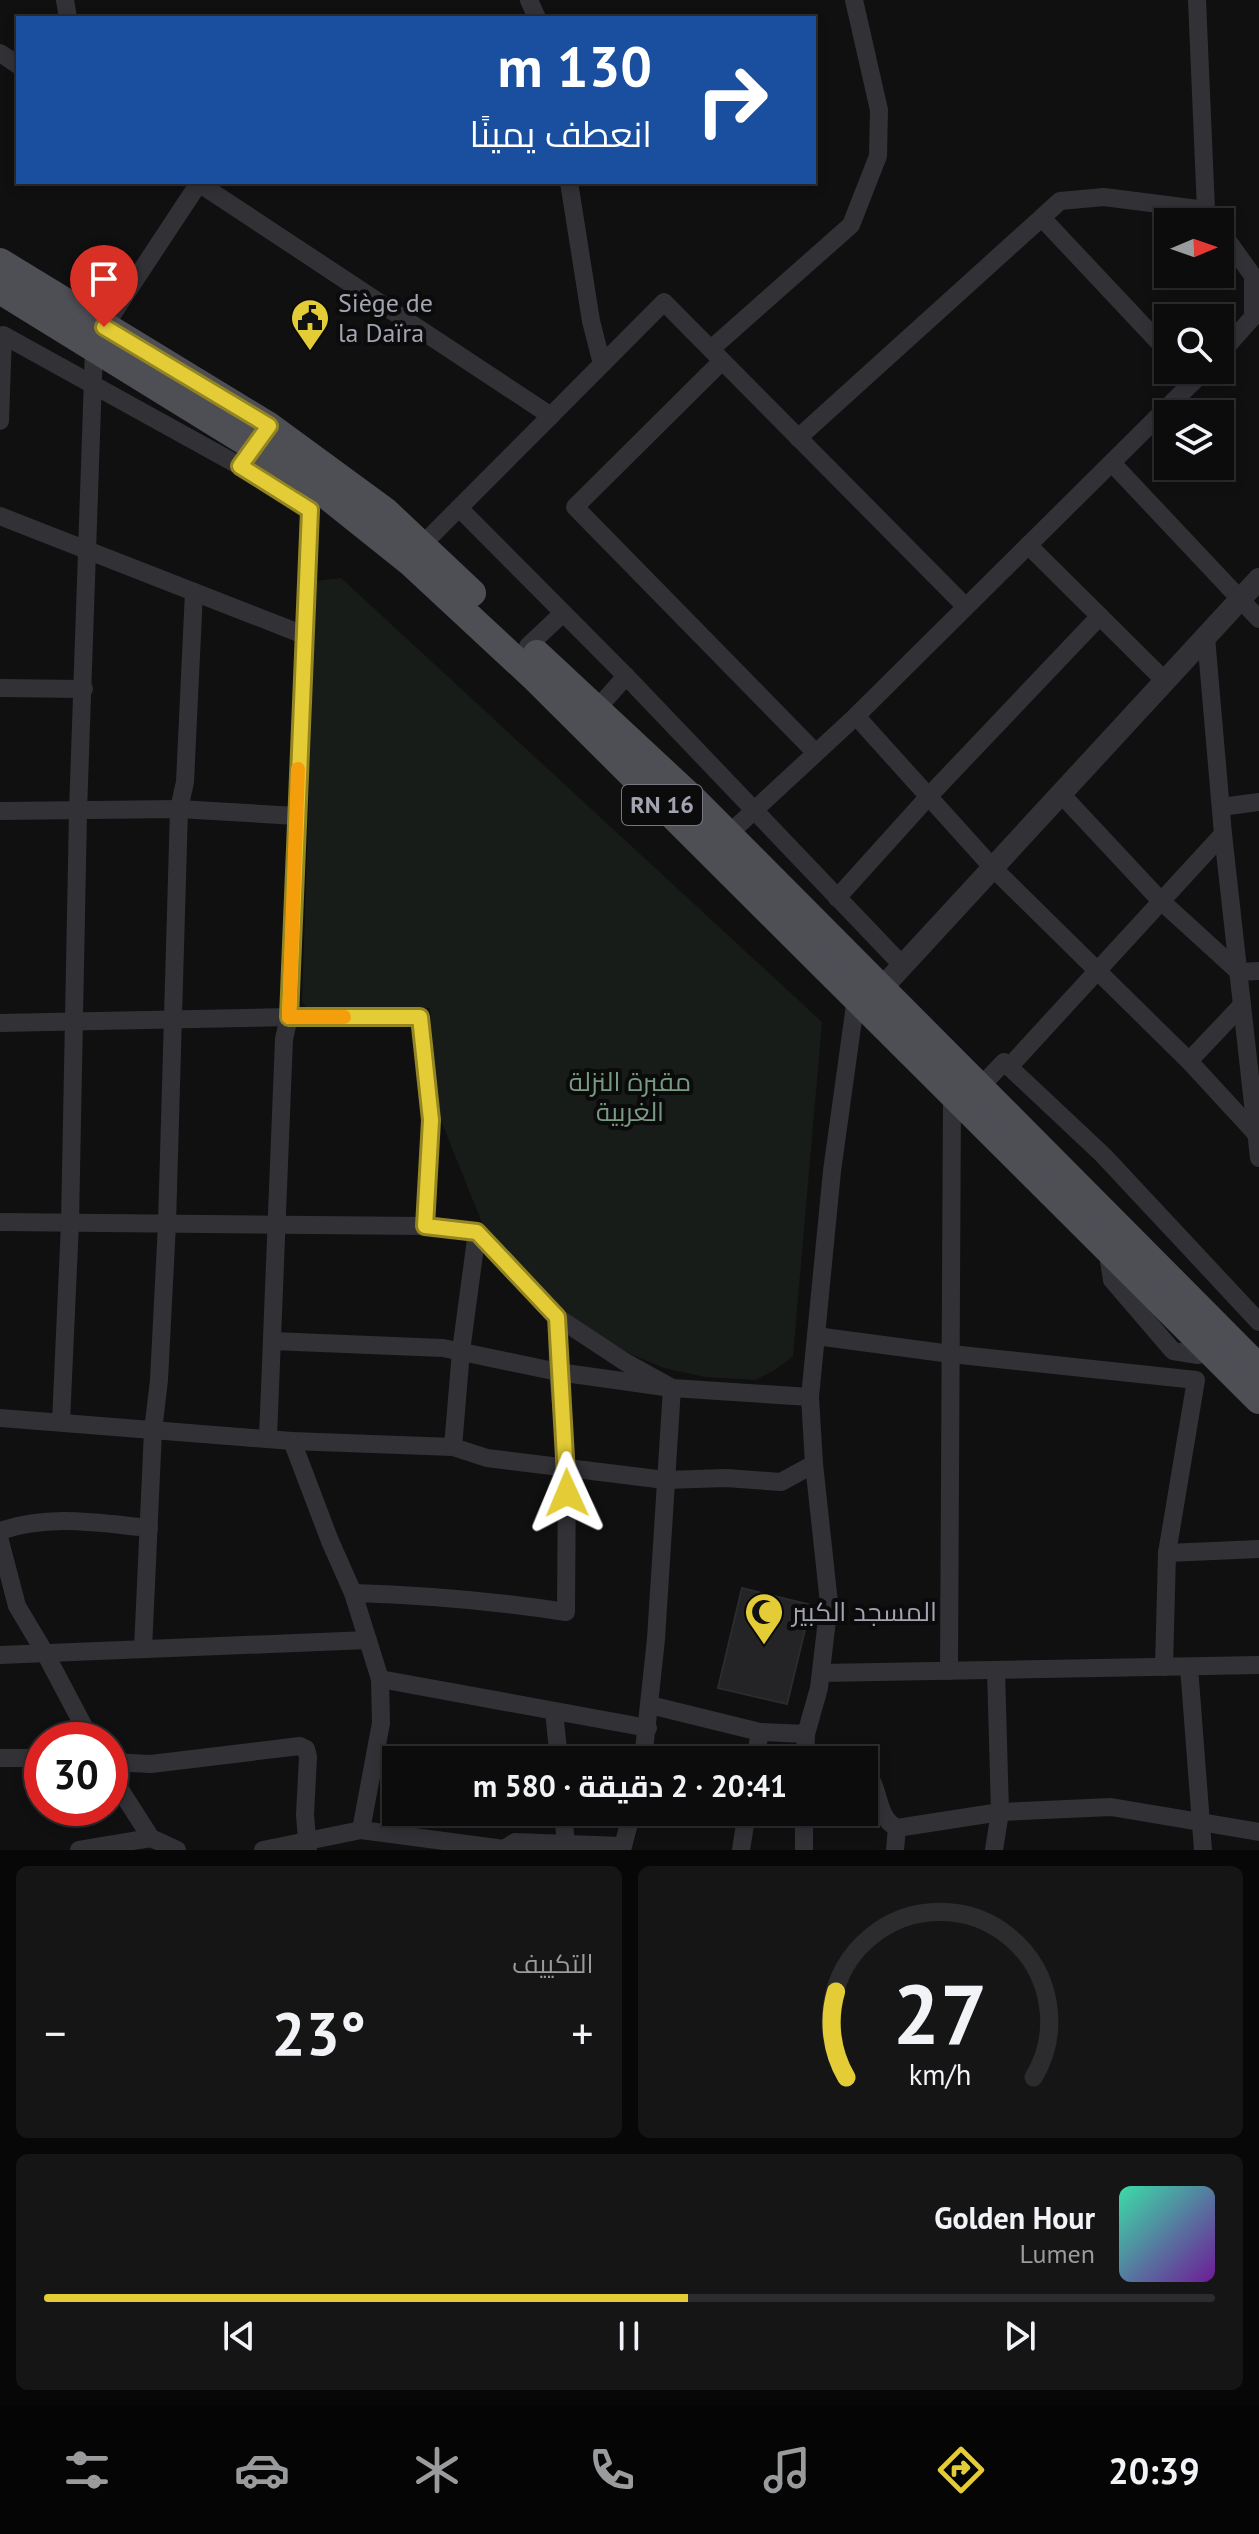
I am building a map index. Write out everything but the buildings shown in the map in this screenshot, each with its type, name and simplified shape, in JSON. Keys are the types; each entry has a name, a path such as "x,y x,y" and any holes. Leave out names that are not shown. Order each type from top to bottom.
{"main road":[{"name":"RN 16","path":"0,262 99,338 254,447 306,479 410,562 718,843"},
{"name":"RN 16","path":"0,290 99,338"},
{"name":"RN 16","path":"254,447 385,511 596,710 718,843 966,1091 1259,1368"},
{"name":"RN 16","path":"966,1091 1203,1352 1259,1400"}],"street":[{"path":"815,752 575,507 716,355 851,225 878,156 879,110 854,0"},
{"path":"1197,0 1210,208"},
{"path":"61,1422 70,1223 91,383 99,338 197,184"},
{"path":"200,184 551,416"},
{"path":"569,184 591,321 602,364"},
{"path":"798,438 1060,201 1104,197 1165,208"},
{"path":"1042,218 1154,337"},
{"path":"1234,250 1253,276 1256,314 1234,338"},
{"path":"421,546 664,302 965,606"},
{"path":"0,421 3,335 91,383 254,447 310,510"},
{"path":"718,843 856,716 1112,463 1186,384"},
{"path":"1112,463 1259,619"},
{"path":"268,1438 310,510 306,479"},
{"path":"459,508 626,676 903,966"},
{"path":"0,516 304,635"},
{"path":"1028,545 1165,681"},
{"path":"806,1746 821,1673 829,1603 810,1397 832,1171 868,994 903,966 1259,579"},
{"path":"143,1649 167,1224 179,809 185,782 194,592"},
{"path":"528,646 562,614"},
{"path":"837,898 1100,616"},
{"path":"1206,637 1223,834 1259,1158"},
{"path":"596,710 626,676"},
{"path":"0,688 84,689"},
{"path":"856,716 993,868 1189,1061 1258,1137"},
{"path":"1061,794 1160,900 1239,972 1259,971"},
{"path":"1221,807 1259,802"},
{"path":"0,811 179,809 296,816"},
{"path":"1009,1067 1223,834"},
{"path":"1189,1061 1242,1005"},
{"path":"0,1023 420,1017 431,1120 425,1226"},
{"path":"949,1671 951,1354 966,1091 1004,1062 1103,1155 1259,1322"},
{"path":"0,1222 425,1226 477,1232 557,1317 625,1362 672,1388"},
{"path":"453,1447 461,1351 477,1232"},
{"path":"353,1593 498,1601 566,1612 567,1469 558,1372 557,1317"},
{"path":"816,1336 1196,1380"},
{"path":"272,1341 443,1348 558,1372 672,1388 810,1397"},
{"path":"1164,1667 1167,1553 1203,1352"},
{"path":"645,1746 672,1388"},
{"path":"0,1418 292,1441 453,1447 487,1458 665,1480 726,1478 781,1482 814,1464"},
{"path":"292,1441 353,1593 380,1679 381,1723 361,1830"},
{"path":"0,1531 25,1523 63,1519 149,1528"},
{"path":"0,1541 17,1606 81,1722"},
{"path":"1167,1553 1259,1549"},
{"path":"0,1655 368,1640"},
{"path":"821,1673 1259,1665"},
{"path":"1189,1667 1203,1850"},
{"path":"994,1850 1000,1812 996,1670"},
{"path":"380,1679 648,1728"},
{"path":"650,1705 760,1732 806,1734"},
{"path":"554,1711 558,1746"},
{"path":"758,1746 760,1732"},
{"path":"128,1763 151,1764 300,1746 306,1749 308,1757 305,1815 308,1845"},
{"path":"0,1758 24,1758"},
{"path":"878,1798 881,1812 888,1823 897,1828 1000,1812 1111,1807 1259,1832"},
{"path":"128,1802 151,1838 177,1850"},
{"path":"564,1826 566,1844"},
{"path":"263,1850 308,1845 361,1830 459,1847 504,1849 515,1842 622,1848 628,1826"},
{"path":"741,1850 745,1826"},
{"path":"804,1826 804,1850"},
{"path":"895,1850 897,1828"},
{"path":"79,1850 151,1838"}],"green space":[{"name":"مقبرة النزلة الغربية","path":"341,578 822,1022 793,1356 775,1370 755,1380 705,1377 664,1368 621,1350 568,1315 490,1243 438,1113 430,1008 307,1009 302,1001 316,581"}],"slow traffic":[{"path":"298,769 289,1017 344,1017"}],"place":[{"name":"Siège de la Daïra","path":"310,352"},
{"name":"المسجد الكبير","path":"764,1646"}],"route":[{"path":"104,327 269,426 240,466 310,510 289,1017 420,1017 431,1120 425,1226 477,1232 557,1317 567,1493"}]}
